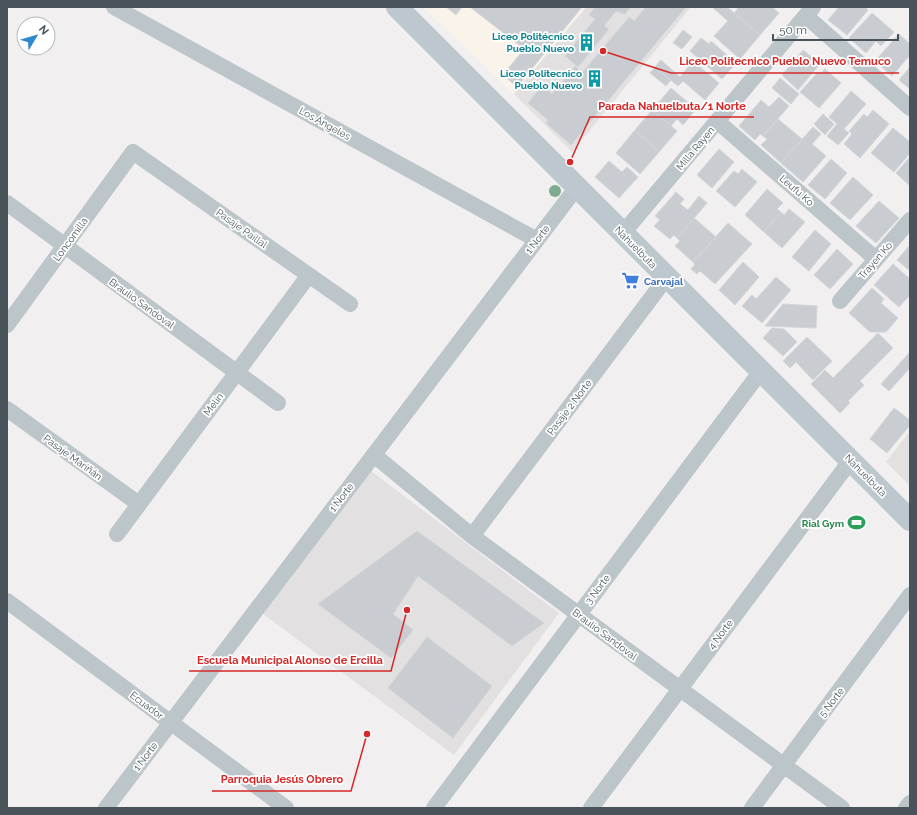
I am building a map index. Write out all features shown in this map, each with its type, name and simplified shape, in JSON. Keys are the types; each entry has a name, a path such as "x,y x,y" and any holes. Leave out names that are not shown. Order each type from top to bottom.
{"main road":[{"name":"Nahuelbuta","path":"397,7 910,520"}],"street":[{"name":"Los Ángeles","path":"114,7 537,240"},
{"path":"810,12 910,108"},
{"name":"Milla Rayen","path":"623,233 810,12"},
{"name":"Leufu Ko","path":"717,121 876,259"},
{"name":"Loncomilla","path":"7,326 133,152"},
{"name":"Pasaje Paillal","path":"133,152 350,304"},
{"name":"1 Norte","path":"106,808 577,187"},
{"name":"Braulio Sandoval","path":"7,203 278,402"},
{"name":"Trayen Ko","path":"840,301 910,220"},
{"name":"Melin","path":"118,534 309,275"},
{"name":"Pasaje 2 Norte","path":"472,536 667,277"},
{"name":"3 Norte","path":"434,808 761,371"},
{"name":"Pasaje Mariñán","path":"7,409 139,504"},
{"name":"Braulio Sandoval","path":"374,455 472,536 842,808"},
{"name":"4 Norte","path":"591,808 850,460"},
{"name":"5 Norte","path":"752,808 910,595"},
{"name":"Ecuador","path":"7,601 171,722 269,803 286,808"},
{"path":"906,808 910,803"}],"shaded area":[{"path":"423,7 586,7 514,94"},
{"path":"586,7 691,7 572,152 514,94"},
{"path":"910,431 910,486 886,462"},
{"path":"363,465 559,613 454,755 255,608"}],"building":[{"path":"446,7 462,7 456,15"},
{"path":"470,7 582,7 517,87 503,75 524,49"},
{"name":"Liceo Politécnico Pueblo Nuevo","path":"595,7 631,7 625,14 616,11 604,26 609,29 578,67 565,56 595,19 589,15"},
{"name":"Liceo Politecnico Pueblo Nuevo","path":"646,7 686,7 571,145 546,123 548,120 528,103 542,86 552,94 575,66 582,73 629,17 634,21"},
{"path":"712,7 727,7 760,35 740,59 714,36 728,21"},
{"path":"739,7 772,7 779,13 760,35 734,13"},
{"path":"839,7 865,7 868,10 847,35 828,20"},
{"path":"872,13 894,32 881,46 876,41 866,53 849,38"},
{"path":"683,30 692,37 682,49 673,43"},
{"path":"899,34 910,44 910,55 892,76 875,61"},
{"path":"701,38 709,44 711,41 736,63 722,79 690,51"},
{"path":"803,50 820,64 798,90 782,75"},
{"path":"661,60 680,77 693,61 719,83 705,100 683,81 678,86 655,67"},
{"path":"655,67 671,80 666,86 650,73"},
{"path":"910,67 910,89 899,80"},
{"path":"825,69 841,83 819,108 800,92 818,72 820,74"},
{"path":"780,78 799,94 791,104 772,88"},
{"path":"671,88 696,109 683,125 677,119 671,126 652,110"},
{"path":"851,91 866,104 844,129 849,133 838,145 827,136 837,124 829,117"},
{"path":"779,97 789,106 763,136 760,134 755,140 739,126 761,100 769,107"},
{"path":"652,110 677,131 659,152 635,130"},
{"path":"873,110 889,124 860,158 844,144 852,134 849,131 864,114 867,117"},
{"path":"823,114 834,124 825,135 814,124"},
{"path":"778,119 802,139 781,163 761,145 767,139 763,136"},
{"path":"813,127 821,134 812,144 826,156 803,182 781,163"},
{"path":"893,128 910,142 910,153 894,172 871,153"},
{"path":"635,130 659,152 640,174 616,153"},
{"path":"719,149 734,162 712,188 697,175"},
{"path":"910,157 910,186 896,173"},
{"path":"831,159 847,173 825,199 808,185"},
{"path":"609,161 622,172 627,167 638,177 619,198 595,177"},
{"path":"742,169 757,182 735,207 716,191 734,171 738,174"},
{"path":"853,177 873,195 850,220 830,203"},
{"path":"767,189 783,203 777,209 781,212 764,232 745,215"},
{"path":"676,192 684,199 680,204 688,210 699,196 707,203 677,238 674,235 670,239 654,226 660,220 655,216"},
{"path":"879,201 899,218 876,243 856,226"},
{"path":"789,209 805,222 782,248 764,232 781,212 784,215"},
{"path":"694,218 716,237 693,262 675,246 680,241 677,238"},
{"path":"728,223 752,244 715,284 700,271 697,274 691,269 695,264 693,262"},
{"path":"815,230 831,244 809,271 792,257"},
{"path":"910,245 910,271 897,260"},
{"path":"837,249 853,264 830,289 814,275"},
{"path":"743,262 759,277 735,305 719,290"},
{"path":"893,264 910,279 910,295 899,307 874,285"},
{"path":"776,277 791,290 762,323 742,306 752,295 756,299"},
{"path":"872,288 884,299 881,303 898,318 886,332 870,332 849,313"},
{"path":"783,304 817,306 816,328 765,326"},
{"path":"772,328 784,329 797,342 783,356 763,338"},
{"path":"878,333 893,348 860,381 864,385 848,401 850,403 840,413 811,384 825,370 833,378"},
{"path":"807,337 832,361 813,380 796,362 790,368 783,361"},
{"path":"910,352 910,368 889,391 881,384"},
{"path":"894,408 910,420 910,425 887,453 870,439"},
{"path":"417,531 544,623 512,646 418,576 393,614 413,630 391,658 318,604"},
{"path":"427,637 492,686 453,738 388,688"}],"place":[{"name":"Liceo Politécnico Pueblo Nuevo","path":"587,42"},
{"name":"Liceo Politecnico Pueblo Nuevo Temuco","path":"603,51"},
{"name":"Liceo Politecnico Pueblo Nuevo","path":"595,79"},
{"name":"Parada Nahuelbuta/1 Norte","path":"570,162"},
{"name":"Carvajal","path":"631,281"},
{"name":"Rial Gym","path":"857,523"},
{"name":"Escuela Municipal Alonso de Ercilla","path":"407,610"},
{"name":"Parroquia Jesús Obrero","path":"367,734"}]}
